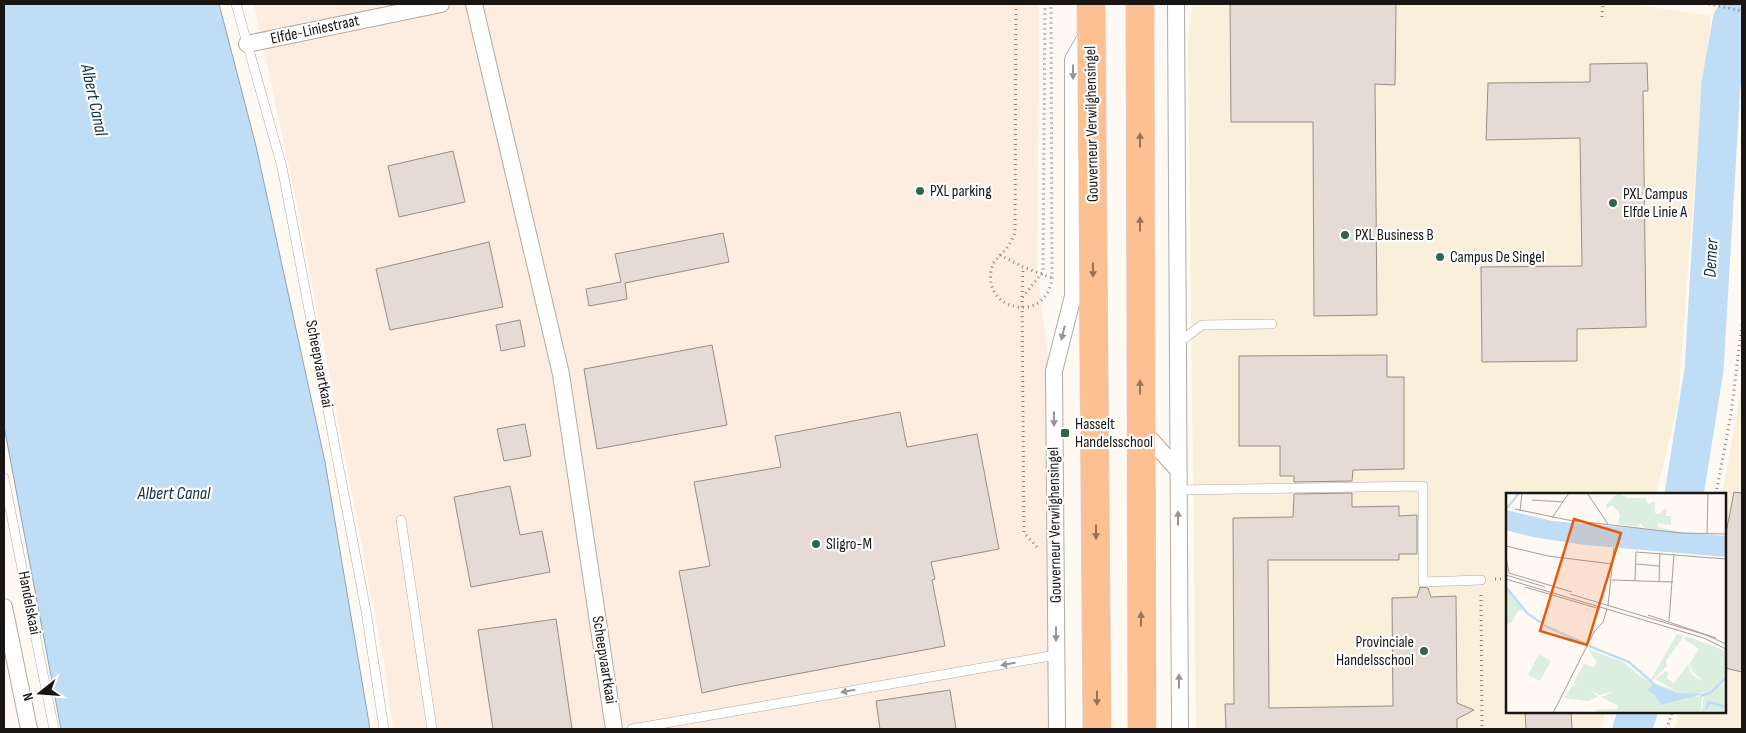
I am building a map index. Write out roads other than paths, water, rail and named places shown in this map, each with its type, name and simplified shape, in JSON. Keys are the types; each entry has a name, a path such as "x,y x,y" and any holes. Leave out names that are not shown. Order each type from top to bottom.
{"highway":[{"path":"1140,4 1142,729"},
{"name":"Gouverneur Verwilghensingel","path":"1091,16 1097,729"}],"street":[{"name":"Elfde-Liniestraat","path":"247,44 441,4"},
{"name":"Scheepvaartkaai","path":"474,4 560,374 614,729"},
{"path":"1176,4 1180,729"},
{"name":"Gouverneur Verwilghensingel","path":"1057,729 1054,371 1073,296 1073,60 1091,16"},
{"path":"1140,428 1178,470"},
{"name":"Handelskaai","path":"4,607 29,729"}],"lane":[{"name":"Scheepvaartkaai","path":"236,4 282,167 366,610 384,729"},
{"path":"1178,343 1202,325 1272,324"},
{"name":"Handelskaai","path":"4,478 54,729"},
{"path":"1178,490 1423,486 1422,582 1481,580"},
{"path":"401,520 432,729"},
{"path":"632,729 1056,655"}],"water":[{"name":"Albert Canal","path":"4,4 219,4 256,146 325,462 370,729 61,729 4,426"}],"waterway":[{"name":"Demer","path":"1684,493 1704,370 1721,84 1732,21"},
{"name":"Demer","path":"1632,729 1638,713"}],"place":[{"name":"PXL parking","path":"920,191"},
{"name":"PXL Campus Elfde Linie A","path":"1613,203"},
{"name":"PXL Business B","path":"1345,235"},
{"name":"Campus De Singel","path":"1440,257"},
{"name":"Hasselt Handelsschool","path":"1065,433"},
{"name":"Sligro-M","path":"816,544"},
{"name":"Provinciale Handelsschool","path":"1424,651"}]}
